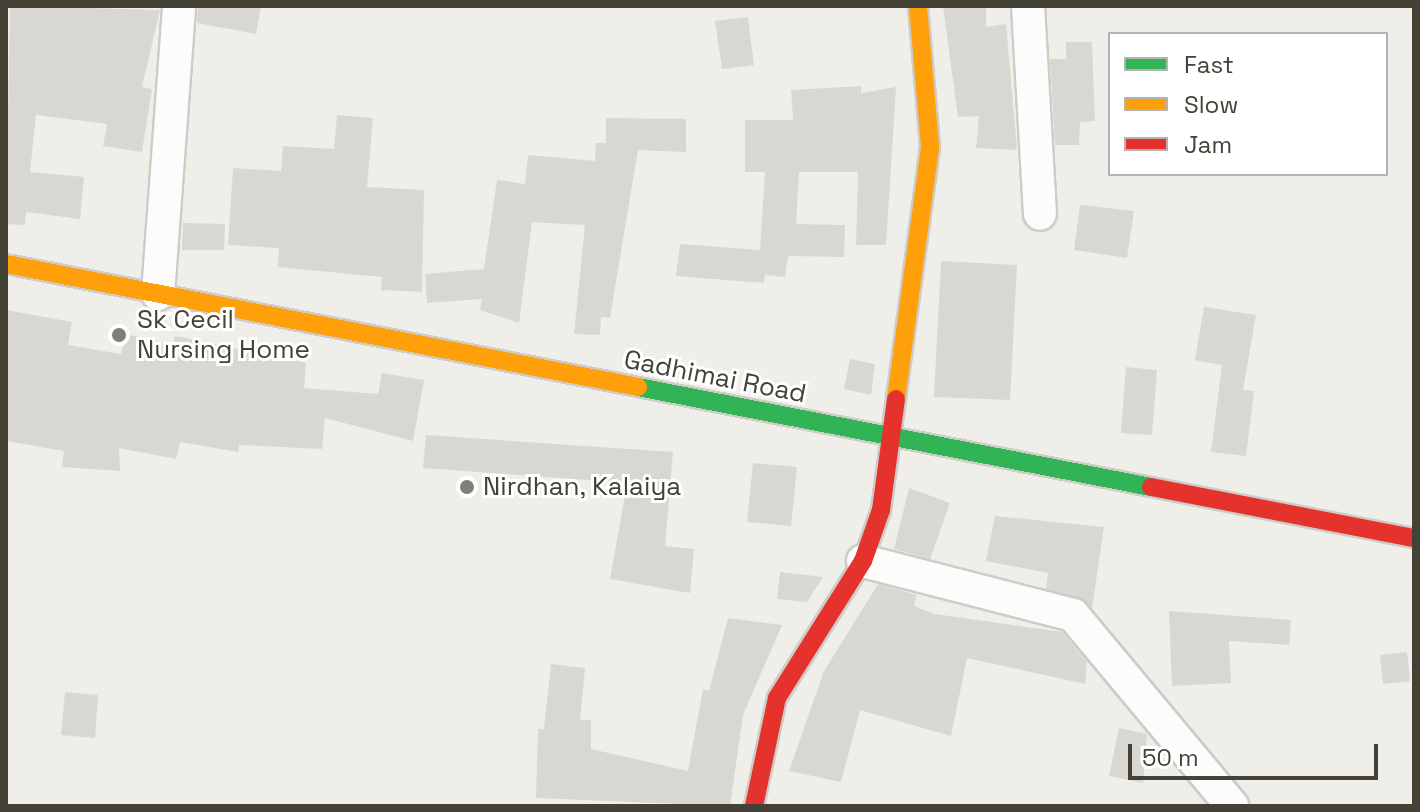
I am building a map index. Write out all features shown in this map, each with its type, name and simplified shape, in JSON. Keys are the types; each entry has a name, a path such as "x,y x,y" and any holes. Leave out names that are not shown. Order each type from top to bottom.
{"street":[{"path":"158,294 179,6"},
{"path":"754,806 777,698 863,561 894,438 930,146 918,6"},
{"path":"1028,6 1040,214"},
{"name":"Gadhimai Road","path":"6,264 1414,538"},
{"path":"863,561 1073,615 1232,806"}],"building":[{"path":"10,6 160,10 142,87 152,89 142,152 103,146 107,124 36,115 30,172 84,177 80,219 26,212 25,225 6,224"},
{"path":"198,6 261,6 256,34 197,23"},
{"path":"943,6 986,6 986,27 1006,24 1017,150 976,148 979,116 958,117"},
{"path":"748,17 754,65 722,69 715,21"},
{"path":"1066,42 1092,42 1095,121 1080,122 1079,145 1055,145 1050,59 1066,59"},
{"path":"861,86 861,93 896,87 886,245 856,245 858,172 799,172 796,224 845,225 844,257 788,256 785,277 765,275 764,283 676,276 680,244 760,250 765,172 745,172 745,120 793,120 791,90"},
{"path":"337,115 373,118 367,187 424,190 422,292 381,290 382,277 278,267 279,248 228,245 233,168 281,171 283,146 334,149"},
{"path":"606,118 686,119 686,152 638,150 610,318 601,317 600,335 574,334 585,225 532,222 519,323 480,310 482,299 427,303 425,274 484,269 497,180 525,184 528,155 595,161 596,143 606,143"},
{"path":"1080,205 1134,211 1127,258 1074,250"},
{"path":"183,223 225,224 224,250 182,250"},
{"path":"941,261 1017,265 1010,400 934,397"},
{"path":"1204,307 1256,315 1243,390 1254,391 1246,456 1211,452 1222,365 1195,360"},
{"path":"6,310 72,322 68,345 121,354 126,334 173,345 175,336 306,363 304,388 378,394 382,373 424,380 413,441 325,418 322,449 239,445 238,452 180,442 176,459 119,448 120,471 62,467 64,451 6,441"},
{"path":"850,359 875,364 871,395 844,389"},
{"path":"1126,367 1157,370 1152,435 1121,433"},
{"path":"426,435 673,452 665,546 694,549 690,593 610,579 625,495 614,494 615,482 423,468"},
{"path":"753,463 797,467 791,526 747,522"},
{"path":"909,488 950,503 930,559 894,549"},
{"path":"995,516 1104,527 1092,608 1046,589 1048,573 986,561"},
{"path":"780,572 823,577 807,602 777,599"},
{"path":"878,584 917,595 914,606 935,614 1062,632 1087,662 1085,684 967,658 951,736 860,710 841,782 789,771 824,671"},
{"path":"1169,611 1291,620 1289,645 1229,641 1231,683 1172,686"},
{"path":"728,618 782,625 743,715 730,806 536,798 538,729 544,729 551,664 585,668 580,720 591,720 591,749 688,771 703,689 709,691"},
{"path":"1407,652 1410,681 1383,684 1380,655"},
{"path":"65,692 98,695 95,738 61,735"},
{"path":"1119,728 1147,734 1143,783 1109,776"}],"traffic: fast":[{"path":"638,387 1151,487"}],"traffic: slow":[{"path":"896,399 930,146 918,6"},
{"path":"6,264 638,387"}],"traffic: jam":[{"path":"754,806 777,698 863,561 881,510 896,399"},
{"path":"1151,487 1414,538"}],"place":[{"name":"Sk Cecil Nursing Home","path":"119,335"},
{"name":"Nirdhan, Kalaiya","path":"467,487"}]}
